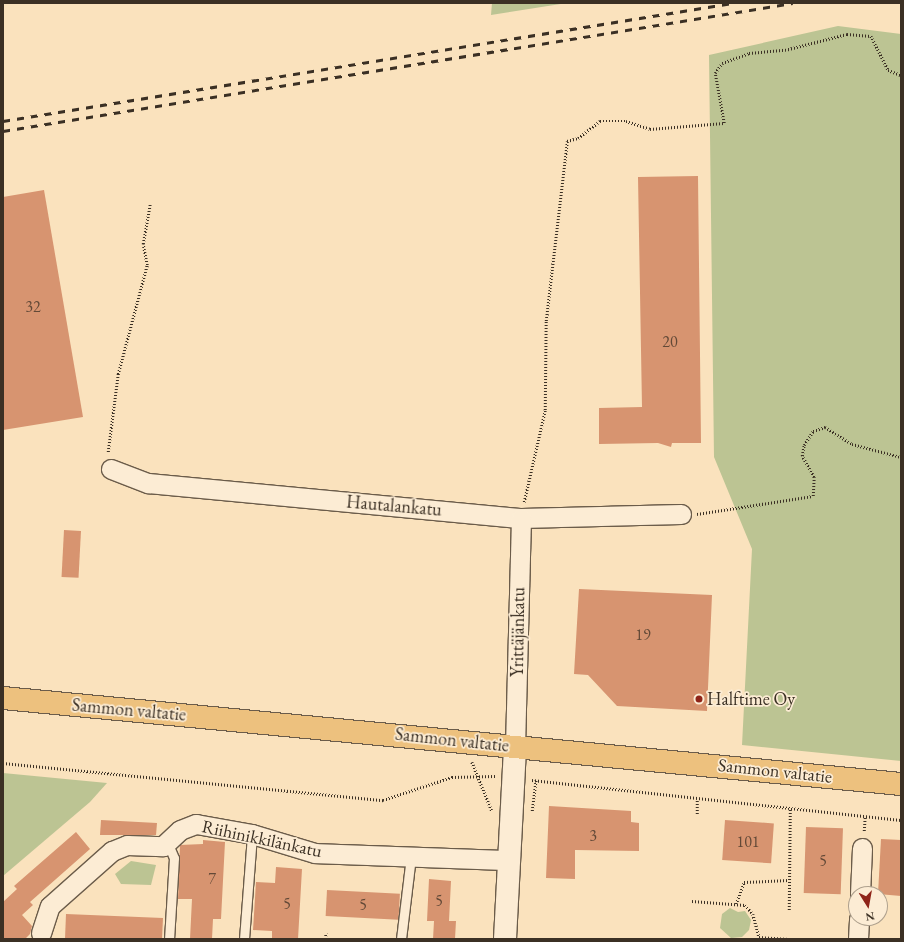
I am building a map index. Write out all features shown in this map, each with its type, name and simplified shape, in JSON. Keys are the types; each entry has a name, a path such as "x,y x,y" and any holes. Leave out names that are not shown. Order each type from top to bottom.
{"main road":[{"name":"Sammon valtatie","path":"3,698 901,784"}],"street":[{"name":"Hautalankatu","path":"111,468 148,483 521,518 681,514"},
{"name":"Yrittäjänkatu","path":"515,746 521,518"},
{"path":"505,939 515,746"},
{"name":"Riihinikkilänkatu","path":"168,844 180,830 196,824 252,834 315,853 509,860"},
{"path":"41,936 50,906 112,852 127,845 168,844"},
{"path":"860,886 862,848"},
{"path":"858,939 859,926"}],"lane":[{"path":"244,939 252,834"},
{"path":"168,844 174,858 169,901 169,939"},
{"path":"401,939 411,856"}],"path":[{"path":"521,518 545,410 546,321 567,141 578,138 600,121 626,120 650,129 724,123 715,73 722,63 749,53 785,50 847,34 872,36 888,70 901,75"},
{"path":"111,468 109,430 118,374 147,265 143,244 150,205"},
{"path":"681,514 714,514 771,501 813,496 814,477 802,456 804,445 813,431 825,427 852,444 901,457"},
{"path":"3,763 383,800 452,777 514,778 697,800 901,820"},
{"path":"696,814 697,800"},
{"path":"789,910 790,809"},
{"path":"736,904 744,882 789,880"},
{"path":"692,901 745,905 753,914 760,937 789,939"},
{"path":"324,939 326,933"}],"green space":[{"path":"492,3 567,3 491,15"},
{"path":"838,26 901,34 901,761 742,745 752,549 714,457 709,55"},
{"path":"3,773 107,783 90,802 3,876"},
{"path":"131,861 156,865 151,885 121,884 115,874"},
{"path":"730,908 738,912 745,911 751,920 749,930 742,937 731,938 720,928 722,914"}],"building":[{"path":"698,176 701,443 672,443 671,447 658,443 599,444 599,408 642,407 638,177"},
{"path":"44,190 83,417 3,430 3,197"},
{"path":"64,530 81,531 79,578 62,577"},
{"path":"579,589 712,595 707,711 617,706 588,675 574,674"},
{"path":"549,806 631,811 631,822 639,823 639,851 575,850 575,879 546,878"},
{"path":"101,820 157,823 156,835 100,835"},
{"path":"725,820 774,823 771,863 722,860"},
{"path":"806,827 843,828 841,894 804,893"},
{"path":"76,832 90,849 30,902 33,905 22,915 32,926 30,934 25,939 3,939 3,902 17,889 14,886"},
{"path":"881,839 901,840 901,896 888,895 888,886 878,886"},
{"path":"203,840 225,842 221,919 213,919 212,939 190,939 192,899 178,899 180,845 203,844"},
{"path":"276,867 302,869 298,939 272,939 272,931 253,930 256,882 275,883"},
{"path":"429,879 451,881 449,921 456,921 455,939 433,939 434,921 427,921"},
{"path":"327,890 400,894 399,920 326,916"},
{"path":"66,914 163,918 162,939 65,939"}],"railway":[{"path":"3,121 733,3"},
{"path":"3,131 793,3"}],"place":[{"name":"Halftime Oy","path":"699,699"}]}
